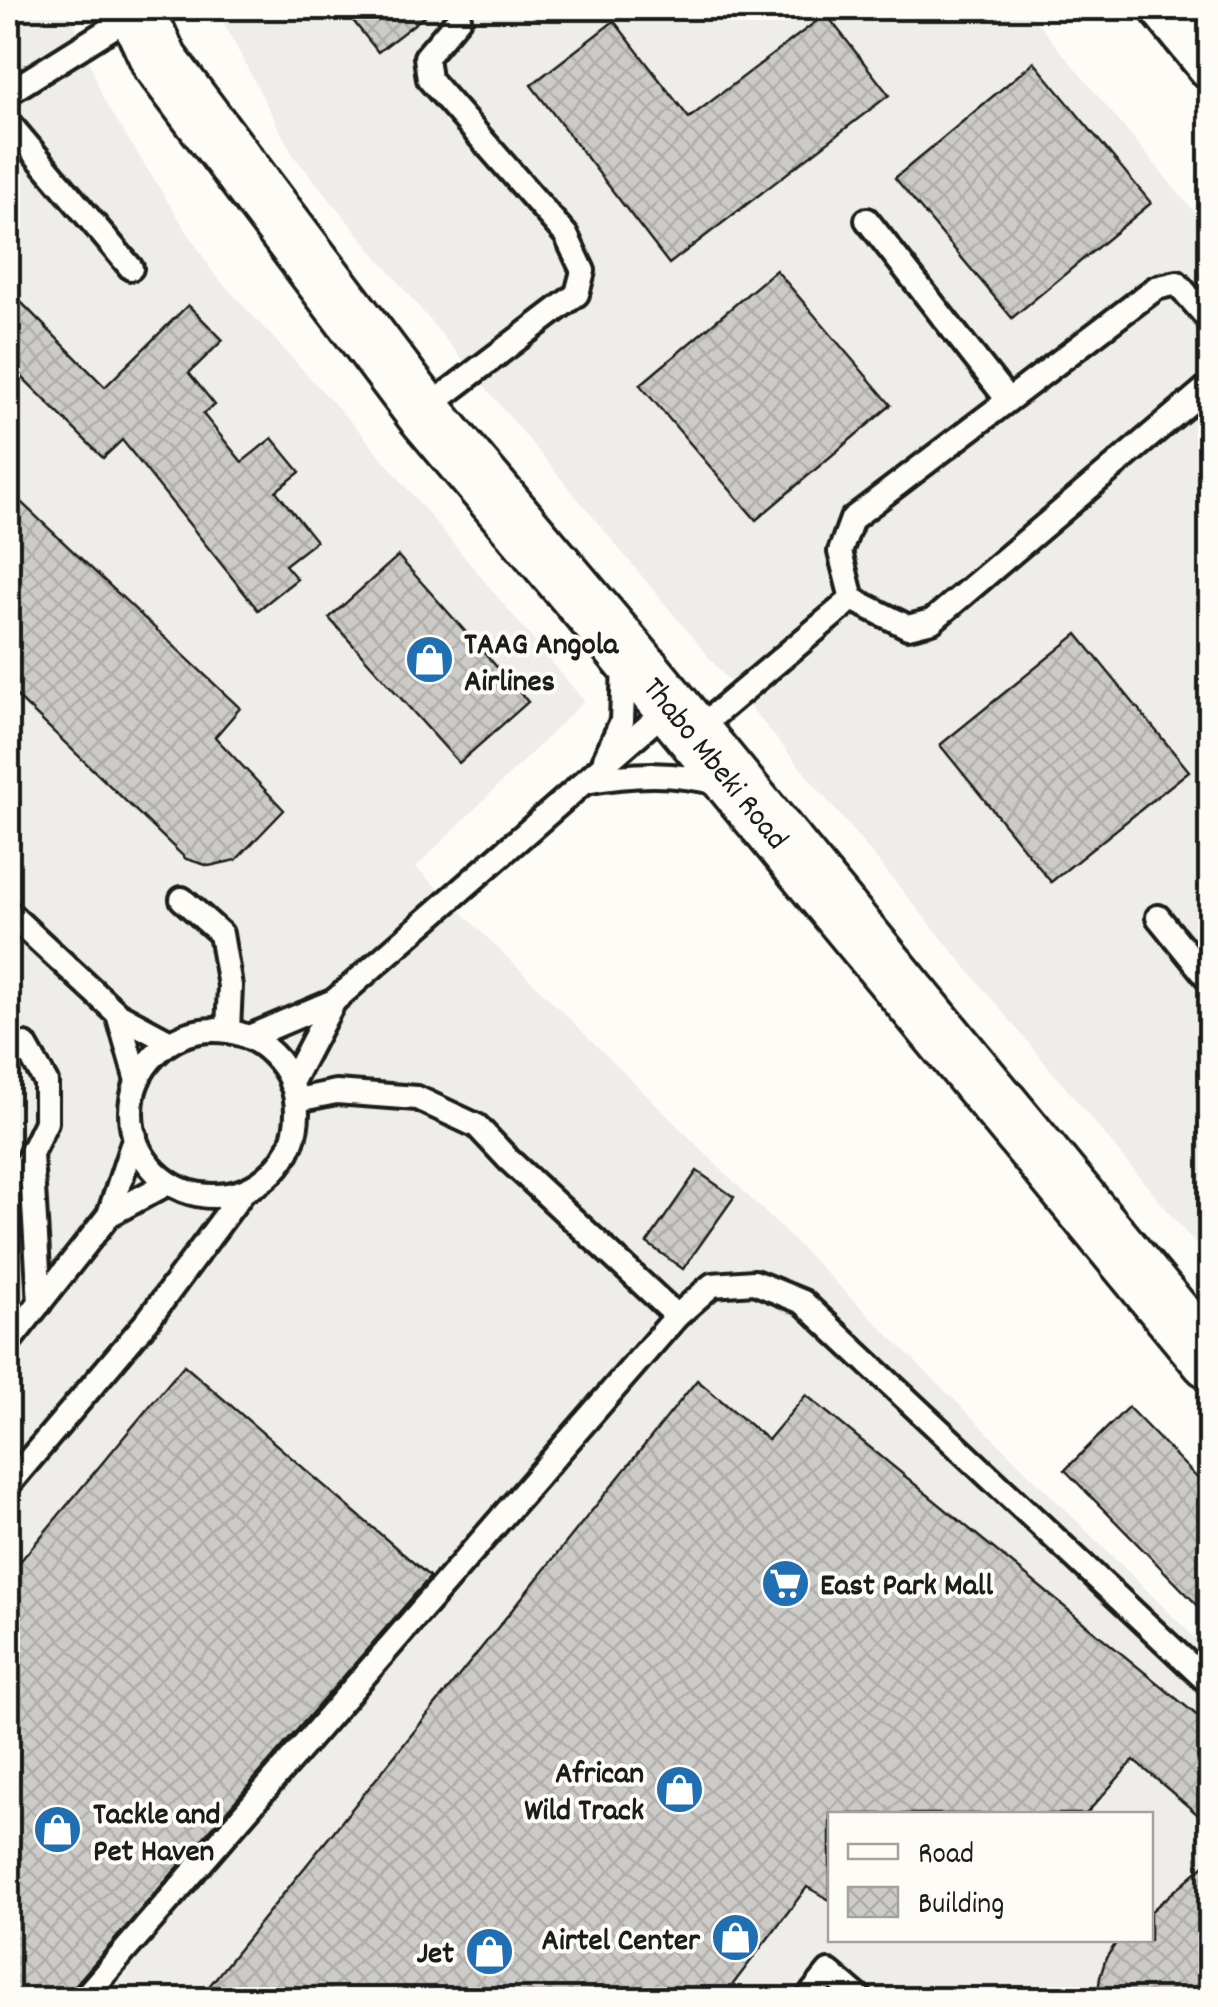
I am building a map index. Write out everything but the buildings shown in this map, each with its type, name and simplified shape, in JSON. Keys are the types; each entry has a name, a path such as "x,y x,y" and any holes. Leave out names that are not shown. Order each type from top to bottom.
{"main road":[{"name":"Thabo Mbeki Road","path":"136,10 160,62 423,411 1210,1360"}],"street":[{"path":"1162,8 1210,66"}],"lane":[{"path":"8,94 136,10"},
{"path":"423,411 577,294 583,271 566,235 429,79 426,57 459,18"},
{"path":"8,122 132,268"},
{"path":"867,220 1008,400"},
{"path":"1210,321 1177,284 1156,288 852,520 840,552 852,599 908,627 932,621 1210,384"},
{"path":"582,783 682,719 852,599"},
{"path":"238,1034 334,1002 582,783 607,756 622,722 623,648"},
{"path":"582,783 660,773 737,788"},
{"path":"182,899 221,934 238,1034"},
{"path":"8,912 118,1014 170,1042"},
{"path":"1158,918 1210,981"},
{"path":"294,1092 334,1002"},
{"path":"118,1014 137,1081"},
{"path":"216,1028 238,1034 270,1051 294,1092 298,1123 285,1156 260,1184 243,1192 210,1198 182,1191 147,1163 130,1118 137,1081 146,1065 170,1042 192,1032 216,1028"},
{"path":"8,1185 23,1170 46,1122 46,1082 25,1045"},
{"path":"294,1092 418,1098 477,1126 677,1316"},
{"path":"8,1344 109,1215 134,1136"},
{"path":"31,1152 40,1303"},
{"path":"109,1215 168,1183"},
{"path":"8,1486 148,1320 243,1192"},
{"path":"82,2000 677,1316 712,1285 754,1282 803,1302 1210,1684"},
{"path":"806,2000 829,1972 862,2000"}],"shaded area":[{"path":"8,8 69,8 104,101 214,274 362,434 584,701 416,867 1210,1653 1210,1999 8,2000"},
{"path":"216,8 1025,8 1210,231 1210,1262 293,155"}],"place":[{"name":"TAAG Angola Airlines","path":"429,660"},
{"name":"East Park Mall","path":"785,1583"},
{"name":"African Wild Track","path":"679,1789"},
{"name":"Tackle and Pet Haven","path":"58,1830"},
{"name":"Airtel Center","path":"735,1938"},
{"name":"Jet","path":"489,1951"}]}
